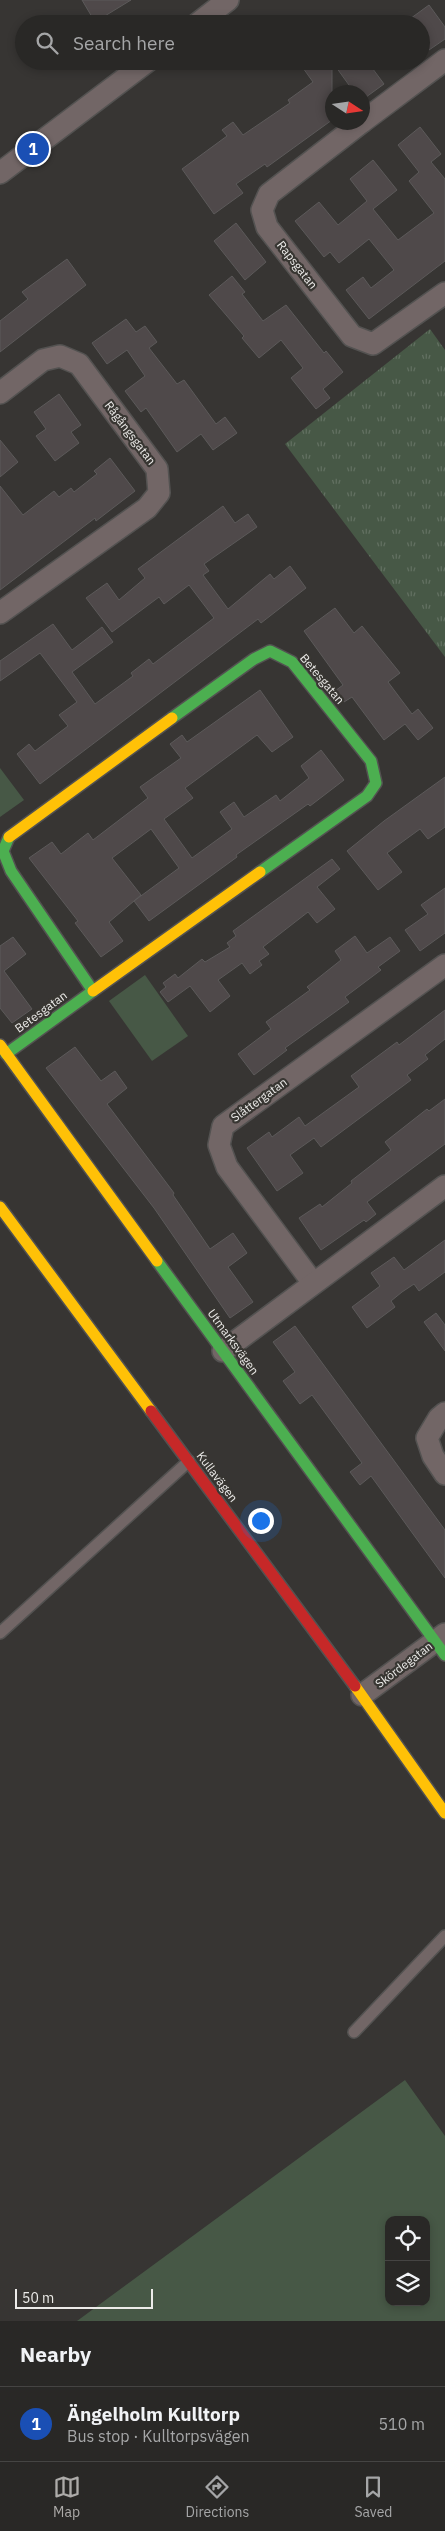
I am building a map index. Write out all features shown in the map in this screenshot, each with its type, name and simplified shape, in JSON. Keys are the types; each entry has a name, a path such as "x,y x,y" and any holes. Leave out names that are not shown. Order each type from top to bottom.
{"street":[{"path":"209,15 228,0"},
{"name":"Rapsgatan","path":"370,116 445,60"},
{"path":"0,173 136,70"},
{"name":"Rapsgatan","path":"352,130 269,194 262,210 267,227 352,336 373,344 445,293"},
{"name":"Rågångsgatan","path":"0,393 44,360 60,356 79,364 157,469 159,493 147,508 0,613"},
{"name":"Betesgatan","path":"3,1050 93,991 367,796 376,784 371,761 292,662 270,651 254,659 10,835 3,851 11,871 93,991"},
{"name":"Slåttergatan","path":"313,1283 227,1167 219,1145 223,1126 445,965"},
{"name":"Utmarksvägen","path":"3,1050 222,1351 442,1643"},
{"path":"222,1351 445,1186"},
{"name":"Kullavägen","path":"0,1207 362,1695 445,1813"},
{"path":"445,1413 439,1418 427,1438 433,1456 445,1474"},
{"name":"Skördegatan","path":"362,1695 442,1643"}],"lane":[{"path":"1,1629 188,1461"},
{"path":"354,2032 445,1936"}],"green space":[{"path":"430,329 445,350 445,657 285,444"},
{"path":"0,768 24,800 0,817"},
{"path":"145,975 188,1036 152,1061 109,1001"},
{"path":"405,2080 445,2136 445,2321 77,2321"}],"building":[{"path":"82,0 131,0 106,15 91,15"},
{"path":"429,5 445,27 445,39 430,49 430,15 415,15"},
{"path":"304,70 332,70 332,85 325,85 325,125 267,167 265,164 236,184 243,193 214,214 182,169 227,136 222,130 233,122 243,135 290,103 288,100 313,82"},
{"path":"338,70 374,70 384,84 370,94 370,85 349,85"},
{"path":"420,127 441,154 431,162 445,179 445,261 369,319 346,290 363,277 371,288 394,270 369,239 339,263 330,252 324,257 295,221 319,202 338,225 367,201 350,179 373,160 397,190 373,209 398,240 434,213 409,181 419,172 398,145"},
{"path":"236,223 266,262 245,280 214,241"},
{"path":"67,259 86,285 0,352 0,321 28,299 22,292"},
{"path":"232,276 245,292 242,294 263,321 286,305 324,353 326,351 343,372 323,389 330,398 316,409 291,378 303,368 281,340 259,358 242,338 244,336 209,295"},
{"path":"126,319 136,332 145,326 157,342 149,348 177,384 184,380 216,424 225,417 237,433 213,450 201,434 177,452 146,408 141,412 125,391 145,376 127,350 107,364 92,343"},
{"path":"59,394 81,425 71,432 79,443 55,461 36,436 46,429 34,412"},
{"path":"0,440 18,462 0,477"},
{"path":"110,458 135,491 96,521 95,518 0,590 0,486 23,515 54,491 59,497 71,488 74,492 97,474 94,471"},
{"path":"223,506 235,523 248,514 257,527 204,564 209,571 203,575 228,609 270,574 274,579 290,566 306,588 261,623 258,619 40,784 17,754 29,744 35,751 68,726 59,715 77,702 40,653 0,681 0,661 53,624 72,650 102,627 113,642 72,672 95,704 133,676 131,673 149,659 153,664 214,618 189,585 164,604 159,597 112,632 86,598 107,583 119,600 145,578 138,569"},
{"path":"335,608 354,633 362,626 400,673 388,682 412,714 418,709 433,728 418,740 405,724 384,740 352,697 344,702 335,691 343,685 304,631"},
{"path":"260,690 293,737 272,752 257,735 185,788 193,798 164,819 192,858 232,829 220,812 234,802 244,817 276,795 280,801 309,778 301,766 321,750 344,780 310,806 308,804 236,855 237,857 149,921 134,901 109,922 123,941 101,957 75,923 78,921 29,858 52,842 61,854 88,833 93,840 148,798 140,787 181,758 170,744 182,735 187,742","holes":["151,829 179,868 134,901 141,895 112,858"]},
{"path":"445,777 445,827 428,839 420,829 387,853 402,872 378,890 347,851 384,821"},
{"path":"332,859 340,869 317,887 335,909 317,923 308,912 263,947 269,954 259,961 262,965 250,974 242,963 218,980 230,996 210,1012 190,986 168,1002 160,992 166,987 163,983 175,974 178,978 202,959 205,962 230,947 227,943 236,936 233,931"},
{"path":"445,888 445,933 420,951 405,930 428,914 421,905"},
{"path":"355,936 367,953 390,937 400,951 378,967 381,970 345,997 349,1002 285,1048 287,1050 254,1075 238,1054 271,1029 266,1022 310,990 307,987 341,960 335,951"},
{"path":"13,937 26,954 4,971 32,1009 12,1023 0,1008 0,946"},
{"path":"445,1010 445,1039 425,1055 428,1059 407,1075 411,1080 321,1147 314,1138 290,1155 303,1173 277,1191 247,1148 269,1132 272,1137 299,1117 305,1126 359,1087 351,1076 397,1042 399,1045"},
{"path":"75,1047 101,1081 115,1071 127,1088 107,1104 174,1193 173,1195 210,1249 233,1233 247,1253 228,1267 253,1302 230,1318 154,1208 46,1068"},
{"path":"445,1099 445,1144 367,1202 376,1214 366,1222 364,1220 321,1250 299,1218 320,1204 322,1207 352,1183 351,1181 391,1150 385,1142 427,1109 429,1111"},
{"path":"445,1240 445,1272 419,1291 414,1284 402,1292 391,1301 395,1307 367,1328 352,1307 380,1286 371,1273 394,1257 404,1270"},
{"path":"436,1313 445,1325 445,1351 424,1322"},
{"path":"295,1326 445,1530 445,1578 371,1476 360,1485 350,1472 362,1463 312,1395 300,1404 283,1381 295,1372 273,1342"}],"traffic: fast":[{"path":"172,718 254,659 270,651 292,662 371,761 376,783 367,796 260,872"},
{"path":"6,1054 93,991 11,871 3,851 9,837"},
{"path":"157,1261 445,1655"}],"traffic: slow":[{"path":"9,837 172,718"},
{"path":"93,991 260,872"},
{"path":"0,1045 157,1261"},
{"path":"0,1207 151,1411"},
{"path":"355,1686 445,1813"}],"traffic: jam":[{"path":"151,1411 355,1686"}],"place":[{"name":"Ängelholm Kulltorp","path":"33,149"}]}
